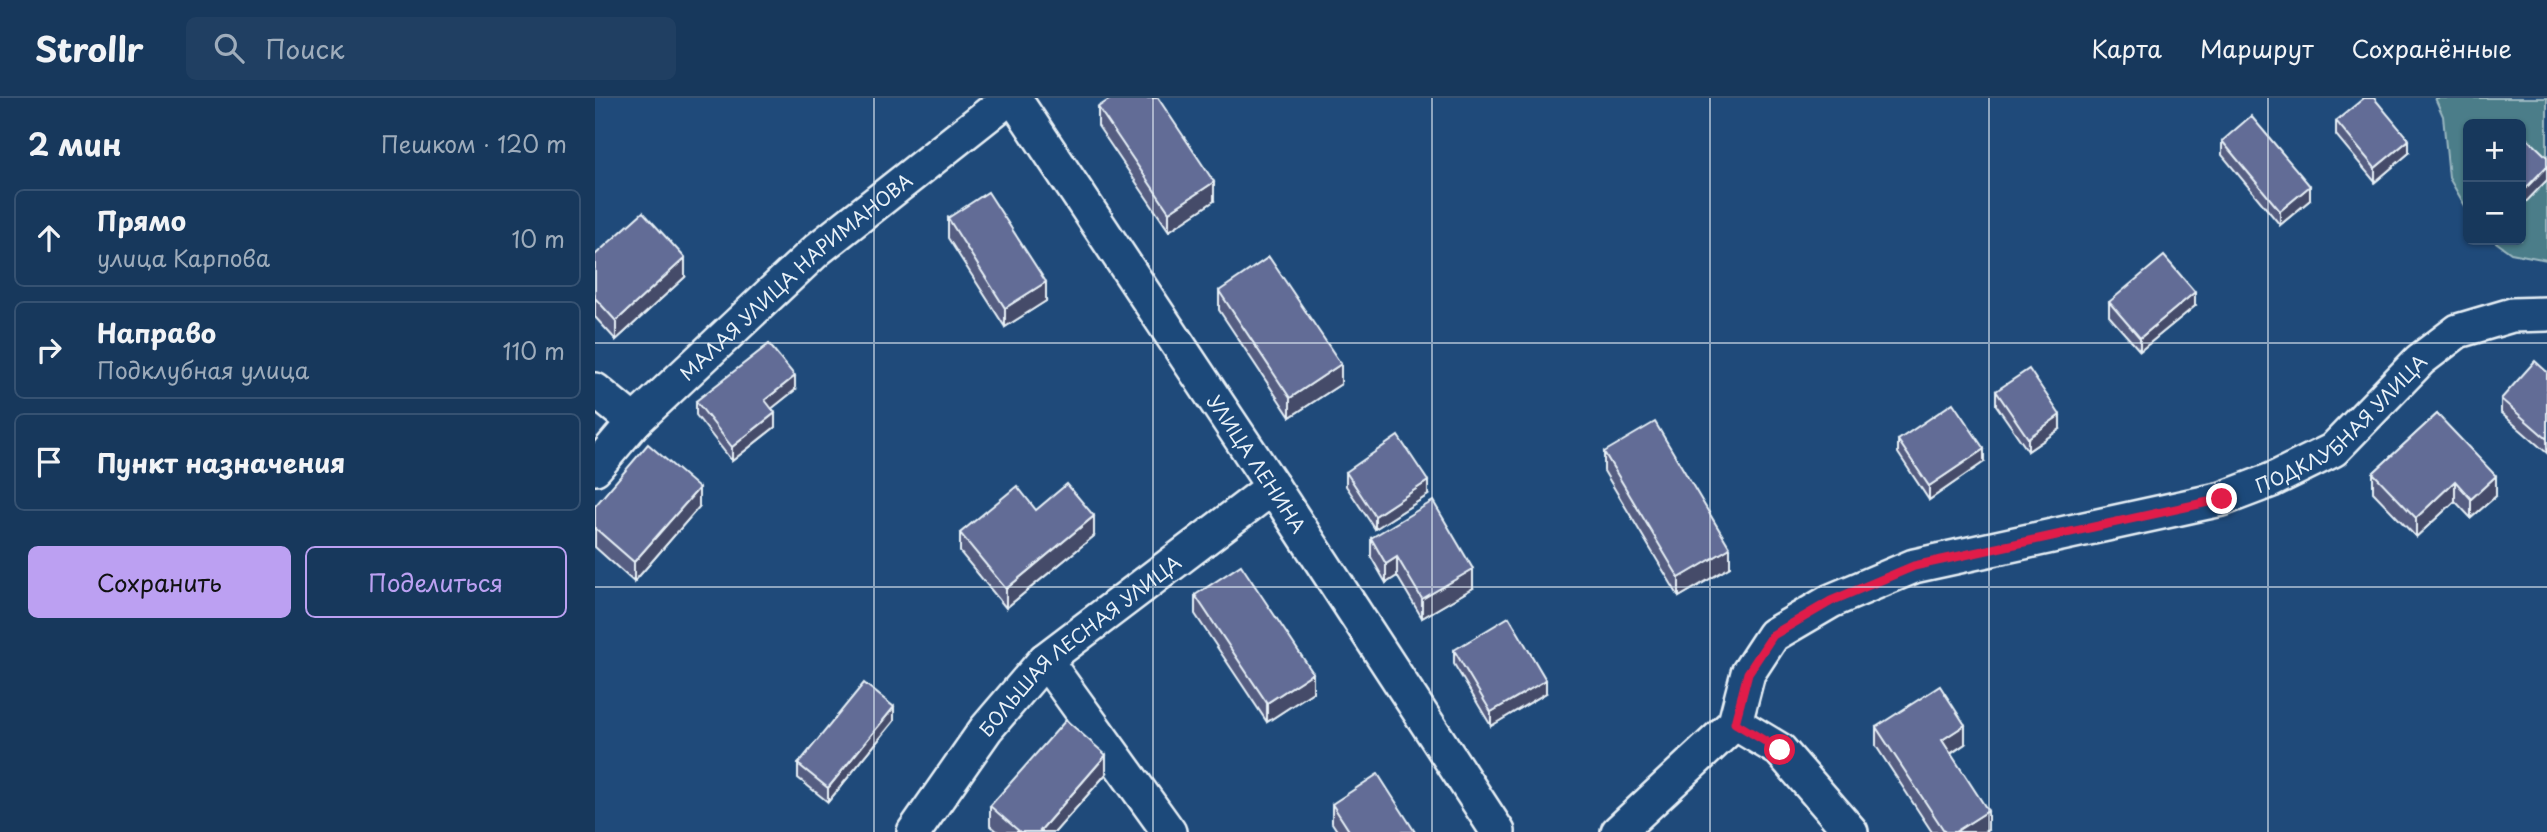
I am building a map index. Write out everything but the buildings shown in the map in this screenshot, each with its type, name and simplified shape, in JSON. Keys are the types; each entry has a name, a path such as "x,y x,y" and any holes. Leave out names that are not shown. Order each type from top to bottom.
{"street":[{"name":"МАЛАЯ УЛИЦА НАРИМАНОВА","path":"595,468 634,422 818,249 1011,98"},
{"name":"УЛИЦА ЛЕНИНА","path":"1011,98 1273,487 1498,832"},
{"name":"ПОДКЛУБНАЯ УЛИЦА","path":"1735,723 1748,673 1773,635 1831,601 1914,566 2222,499 2272,480 2333,450 2420,360 2458,331 2512,315 2547,314"},
{"path":"595,390 634,422"},
{"name":"БОЛЬШАЯ ЛЕСНАЯ УЛИЦА","path":"914,832 986,729 1045,660 1273,487"},
{"path":"1045,660 1169,832"},
{"path":"1618,832 1735,723 1780,750 1851,832"}],"green space":[{"path":"2435,98 2547,98 2547,260 2511,253 2500,245 2526,245 2526,119 2463,119 2463,202 2449,178 2443,116"}],"route":[{"path":"1780,750 1735,723 1748,673 1773,635 1831,601 1914,566 2222,499"}]}
